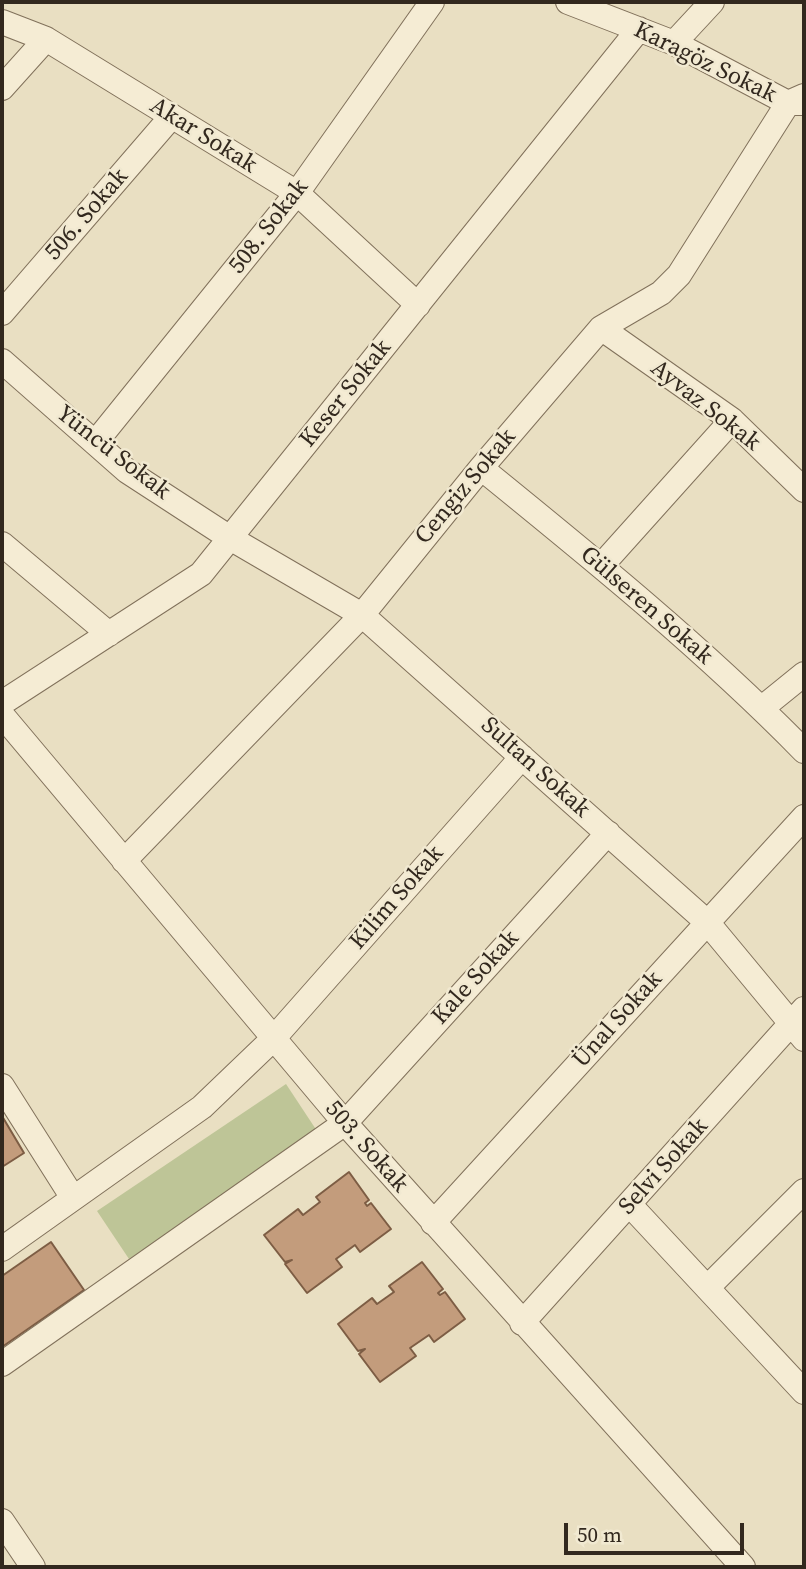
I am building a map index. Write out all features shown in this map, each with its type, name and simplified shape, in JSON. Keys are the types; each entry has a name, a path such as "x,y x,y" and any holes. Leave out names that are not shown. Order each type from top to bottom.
{"street":[{"name":"508. Sokak","path":"95,443 298,193 432,2"},
{"name":"Karagöz Sokak","path":"568,2 674,43 799,100"},
{"path":"674,43 712,2"},
{"name":"Akar Sokak","path":"2,22 46,39 298,193 418,305"},
{"name":"Keser Sokak","path":"2,703 201,573 639,29"},
{"path":"2,88 46,39"},
{"name":"Cengiz Sokak","path":"124,861 362,615 481,468 601,328 661,293 679,275 799,100"},
{"name":"506. Sokak","path":"2,313 172,116"},
{"name":"Ayvaz Sokak","path":"601,328 732,420 804,489"},
{"name":"Yüncü Sokak","path":"2,361 127,471 230,538"},
{"path":"601,566 732,420"},
{"name":"Gülseren Sokak","path":"481,468 601,566 762,708 804,751"},
{"name":"Sultan Sokak","path":"230,538 362,615 707,922 800,1024"},
{"path":"2,544 109,634"},
{"path":"762,708 804,674"},
{"name":"503. Sokak","path":"2,715 345,1123 743,1567"},
{"name":"Kilim Sokak","path":"2,1249 202,1107 273,1039 522,757"},
{"name":"Ünal Sokak","path":"433,1223 804,817"},
{"name":"Kale Sokak","path":"2,1364 345,1123 608,833"},
{"name":"Selvi Sokak","path":"522,1323 800,1024"},
{"path":"2,1086 73,1198"},
{"path":"708,1287 804,1191"},
{"path":"630,1205 708,1287 796,1365 804,1391"},
{"path":"5,1535 33,1567"}],"green space":[{"path":"286,1084 319,1134 129,1259 97,1211"}],"building":[{"path":"2,1116 24,1153 2,1167"},
{"path":"349,1172 369,1200 365,1203 367,1206 371,1203 391,1229 360,1252 355,1245 336,1259 342,1267 307,1293 285,1264 292,1260 285,1262 264,1235 298,1209 303,1215 320,1202 316,1197"},
{"path":"51,1242 84,1290 2,1347 2,1276"},
{"path":"422,1262 443,1289 438,1293 440,1295 445,1292 465,1319 434,1342 429,1335 410,1348 416,1356 380,1382 359,1354 365,1349 358,1351 338,1324 372,1298 377,1304 394,1292 389,1286"}]}
